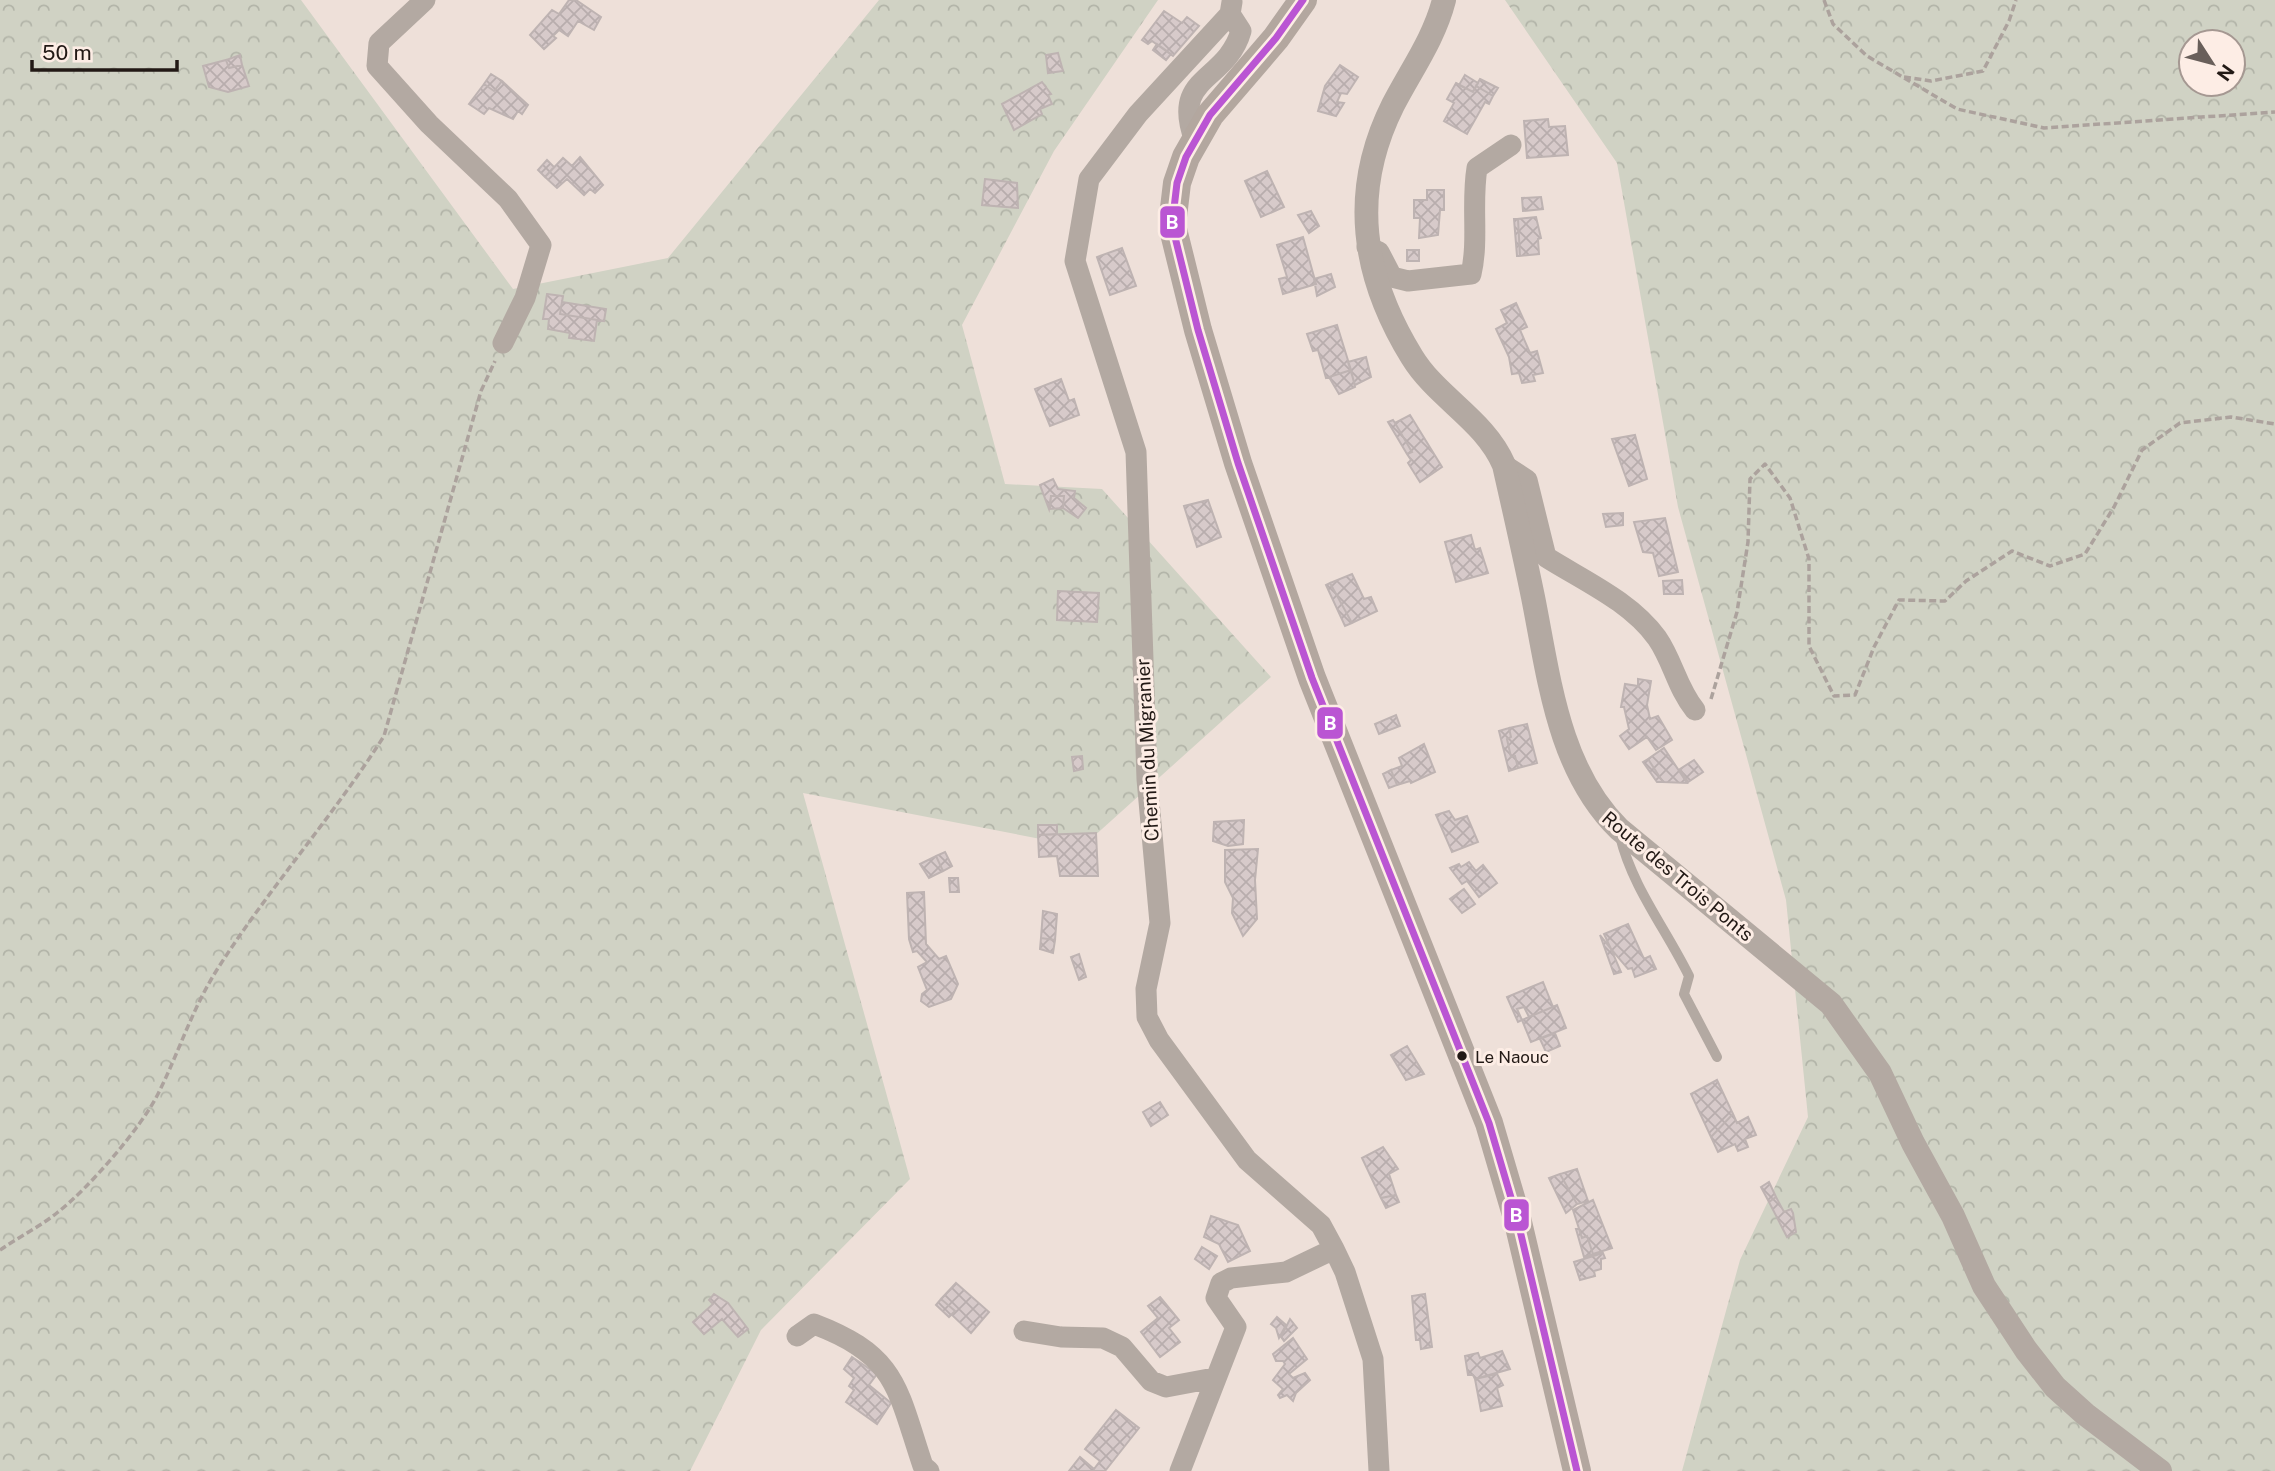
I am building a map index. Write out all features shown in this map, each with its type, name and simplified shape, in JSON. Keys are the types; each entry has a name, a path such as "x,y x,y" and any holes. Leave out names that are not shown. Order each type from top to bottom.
{"main road":[{"path":"1303,0 1276,38 1210,115 1195,141 1177,183 1172,225 1198,330 1238,463 1312,678 1489,1123 1517,1218 1577,1471"}],"street":[{"path":"425,0 379,43 377,66 429,124 508,199 541,245 525,298 503,343"},
{"name":"Route des Trois Ponts","path":"1444,0 1439,21 1393,106 1374,152 1365,210 1367,247 1380,295 1416,364 1496,445 1504,465 1562,730 1574,766 1597,808 1619,829 1831,1004 1880,1073 1913,1143 1953,1216 1984,1286 2026,1350 2055,1387 2085,1414 2160,1471"},
{"path":"1195,141 1186,117 1188,99 1236,47 1241,31 1231,7"},
{"name":"Chemin du Migranier","path":"1231,7 1138,114 1089,179 1075,261 1136,452 1147,779 1160,923 1146,989 1147,1017 1174,1060 1247,1160 1321,1225 1334,1250 1345,1272 1373,1359 1380,1471"},
{"path":"1367,247 1379,252 1392,276 1408,281 1471,274 1475,256 1472,198 1477,168 1511,145"},
{"path":"1504,465 1527,480 1546,557 1636,614 1658,639 1682,694 1695,710"},
{"path":"1180,1471 1236,1327 1216,1298 1221,1283 1231,1278 1286,1272 1334,1250"},
{"path":"797,1336 814,1324 844,1335 870,1353 893,1377 923,1466 929,1471"},
{"path":"1024,1331 1061,1337 1103,1339 1122,1347 1151,1381 1166,1387 1214,1378"}],"lane":[{"path":"1619,829 1625,857 1639,888 1689,976 1684,994 1717,1057"}],"path":[{"path":"1825,0 1833,24 1867,56 1957,109 2044,128 2275,112"},
{"path":"1899,76 1931,81 1983,71 2009,21 2016,0"},
{"path":"0,1250 59,1212 114,1154 157,1097 192,1011 220,965 282,874 359,775 384,736 481,391 503,343"},
{"path":"1695,710 1713,697 1724,661 1737,612 1748,542 1750,480 1766,464 1790,498 1809,559 1809,646 1834,696 1855,695 1874,647 1899,600 1945,601 1966,581 2012,551 2050,566 2085,554 2115,507 2142,450 2180,423 2231,417 2275,424"}],"green space":[{"path":"0,0 301,0 513,289 668,258 879,0 1158,0 1054,151 962,325 1005,484 1102,489 1271,677 1082,847 803,793 910,1179 761,1330 690,1471 0,1471"},
{"path":"1505,0 2275,0 2275,1471 1682,1471 1740,1260 1808,1117 1786,900 1678,507 1617,163"}],"building":[{"path":"569,0 576,0 601,17 594,30 578,21 568,36 559,30 553,36 556,38 544,49 530,35 552,10 559,14"},
{"path":"1164,11 1182,23 1187,17 1199,26 1173,56 1152,41 1148,44 1142,40"},
{"path":"1157,44 1171,54 1166,60 1153,50"},
{"path":"1058,53 1063,71 1048,73 1046,55"},
{"path":"240,55 242,65 229,68 226,60"},
{"path":"226,60 229,68 242,65 249,86 228,92 209,87 203,66"},
{"path":"1340,65 1358,77 1347,94 1341,93 1337,102 1344,103 1336,116 1318,111 1325,86"},
{"path":"491,74 502,81 494,91 484,84"},
{"path":"1465,75 1478,83 1473,92 1459,85"},
{"path":"1480,79 1498,88 1493,96 1476,86"},
{"path":"502,81 528,105 522,114 518,111 513,119 489,108 484,114 469,104 484,84 494,91"},
{"path":"1042,82 1051,94 1048,95 1052,104 1040,109 1042,114 1014,130 1002,104"},
{"path":"1456,83 1473,92 1476,86 1493,96 1489,104 1485,102 1467,134 1444,121 1454,103 1447,99"},
{"path":"1548,119 1549,127 1565,126 1568,155 1527,158 1524,121"},
{"path":"580,157 603,185 595,193 590,189 584,195 567,179 557,188 545,177 563,158 572,166"},
{"path":"547,160 554,167 545,177 538,170"},
{"path":"1267,171 1284,207 1261,217 1245,181"},
{"path":"985,179 1017,183 1018,208 982,205"},
{"path":"1427,190 1444,190 1444,210 1440,210 1438,235 1419,238 1420,218 1414,218 1414,200 1427,200"},
{"path":"1541,197 1543,209 1523,211 1522,198"},
{"path":"1311,211 1319,226 1309,233 1298,215"},
{"path":"1536,217 1541,238 1538,239 1539,254 1520,256 1518,219"},
{"path":"1514,219 1518,219 1520,256 1517,256"},
{"path":"1303,237 1316,284 1283,294 1279,279 1287,277 1277,245"},
{"path":"1122,248 1136,286 1110,295 1097,257"},
{"path":"1407,250 1419,250 1419,261 1407,261"},
{"path":"1331,274 1335,287 1317,296 1314,279"},
{"path":"547,294 563,296 560,314 597,320 594,341 569,338 570,333 548,329 549,319 543,319"},
{"path":"562,302 606,309 604,321 560,314"},
{"path":"1516,303 1527,327 1520,330 1530,353 1537,351 1543,373 1533,375 1535,381 1522,383 1519,373 1512,374 1509,357 1496,329 1507,323 1501,310"},
{"path":"1337,325 1351,370 1326,378 1318,350 1313,351 1307,334"},
{"path":"1366,357 1371,377 1355,385 1348,362"},
{"path":"1351,370 1355,387 1339,394 1329,377"},
{"path":"1061,379 1069,401 1074,399 1079,415 1050,426 1035,389"},
{"path":"1410,415 1442,467 1420,482 1408,463 1411,460 1407,454 1412,452 1395,423"},
{"path":"1393,420 1412,452 1407,454 1388,422"},
{"path":"1635,435 1647,479 1629,486 1612,439"},
{"path":"1053,479 1058,489 1075,491 1074,498 1086,508 1078,518 1063,508 1064,496 1051,496 1049,509 1040,485"},
{"path":"1051,496 1064,496 1063,508 1050,509"},
{"path":"1208,500 1221,537 1197,547 1184,506"},
{"path":"1623,513 1623,525 1606,527 1603,514"},
{"path":"1665,518 1678,572 1659,576 1653,553 1643,552 1634,522"},
{"path":"1471,535 1475,550 1480,548 1488,573 1456,582 1445,542"},
{"path":"1352,574 1364,599 1371,597 1377,611 1352,623 1330,583"},
{"path":"1682,580 1683,594 1664,594 1663,581"},
{"path":"1330,583 1352,623 1345,626 1326,585"},
{"path":"1058,591 1099,593 1097,622 1057,620"},
{"path":"1638,679 1651,681 1647,705 1650,719 1658,716 1672,740 1656,750 1647,737 1629,749 1620,736 1629,729 1624,707 1621,707 1625,684 1638,686"},
{"path":"1396,715 1400,726 1379,734 1375,724"},
{"path":"1527,724 1537,763 1518,768 1515,756 1511,757 1507,739 1511,737 1509,728"},
{"path":"1509,728 1511,737 1507,739 1511,757 1515,756 1518,768 1509,771 1499,731"},
{"path":"1424,744 1435,772 1411,783 1410,781 1397,785 1391,770 1402,766 1399,758"},
{"path":"1664,748 1687,783 1663,782 1648,759"},
{"path":"1082,756 1083,769 1074,771 1072,757"},
{"path":"1648,759 1663,782 1657,782 1643,762"},
{"path":"1694,760 1703,772 1688,782 1680,769"},
{"path":"1391,770 1397,785 1389,788 1383,774"},
{"path":"1449,811 1455,820 1467,816 1478,842 1452,852 1436,815"},
{"path":"1244,820 1243,844 1228,846 1213,841 1214,822"},
{"path":"1038,825 1057,825 1057,834 1038,835"},
{"path":"1096,833 1098,876 1060,876 1057,856 1039,857 1038,835"},
{"path":"1258,849 1255,880 1257,919 1243,936 1232,913 1233,898 1225,882 1225,850"},
{"path":"945,852 952,866 943,871 936,856"},
{"path":"936,856 943,871 929,878 920,864"},
{"path":"1469,862 1476,871 1483,865 1497,883 1479,897 1467,881 1462,884 1450,868 1459,864 1461,867"},
{"path":"949,878 958,878 959,892 950,892"},
{"path":"1464,889 1475,904 1462,913 1450,899"},
{"path":"924,892 926,944 939,959 946,956 958,984 951,999 929,1007 921,1001 922,994 927,990 918,967 927,962 917,951 913,952 909,939 907,893"},
{"path":"1043,911 1057,914 1055,940 1041,938"},
{"path":"1628,924 1644,959 1650,956 1656,969 1635,977 1632,968 1628,969 1611,949 1604,934"},
{"path":"1600,935 1611,949 1621,972 1614,974"},
{"path":"1041,938 1055,940 1053,953 1040,949"},
{"path":"1079,954 1086,977 1079,980 1071,957"},
{"path":"1543,982 1553,1007 1529,1017 1524,1007 1517,1009 1522,1020 1518,1022 1507,997"},
{"path":"1557,1005 1566,1028 1531,1042 1522,1020"},
{"path":"1555,1033 1560,1046 1546,1052 1540,1039"},
{"path":"1407,1046 1424,1074 1406,1080 1391,1055"},
{"path":"1717,1080 1733,1114 1711,1137 1691,1094"},
{"path":"1160,1102 1168,1115 1151,1126 1143,1112"},
{"path":"1733,1114 1737,1123 1748,1117 1756,1135 1745,1139 1748,1147 1738,1151 1735,1144 1718,1152 1711,1137"},
{"path":"1383,1147 1398,1169 1389,1174 1396,1195 1381,1198 1362,1158"},
{"path":"1577,1169 1588,1201 1577,1204 1560,1174"},
{"path":"1560,1174 1577,1204 1566,1213 1549,1178"},
{"path":"1769,1182 1776,1197 1769,1202 1761,1187"},
{"path":"1396,1195 1399,1202 1386,1208 1381,1198"},
{"path":"1776,1197 1784,1212 1791,1209 1793,1213 1796,1232 1787,1237 1769,1202"},
{"path":"1593,1200 1612,1248 1593,1254 1587,1236 1582,1238 1573,1210"},
{"path":"1211,1216 1238,1225 1250,1251 1228,1262 1219,1244 1204,1237"},
{"path":"1576,1229 1579,1229 1582,1238 1587,1236 1593,1254 1584,1257"},
{"path":"1202,1247 1217,1256 1209,1269 1195,1259"},
{"path":"1603,1253 1605,1258 1601,1259 1601,1269 1594,1271 1595,1276 1580,1280 1574,1262"},
{"path":"956,1283 989,1312 971,1333 952,1315 955,1311 941,1299"},
{"path":"714,1294 728,1303 748,1329 738,1337 722,1319 704,1334 693,1322 713,1304 709,1300"},
{"path":"1425,1294 1432,1347 1421,1349 1420,1340 1416,1340 1412,1296"},
{"path":"1160,1297 1179,1320 1169,1328 1180,1342 1160,1357 1141,1332 1158,1318 1148,1306"},
{"path":"941,1299 955,1311 949,1317 936,1305"},
{"path":"1277,1317 1286,1325 1279,1338 1276,1328 1271,1324"},
{"path":"1290,1319 1297,1328 1284,1341 1281,1337"},
{"path":"1293,1338 1307,1359 1289,1374 1293,1378 1305,1373 1310,1380 1296,1393 1293,1401 1287,1395 1280,1398 1278,1395 1283,1389 1273,1380 1285,1364 1283,1361 1276,1361 1273,1354"},
{"path":"1502,1351 1510,1369 1475,1379 1473,1375 1468,1375 1465,1356 1478,1353 1480,1358"},
{"path":"852,1357 877,1374 869,1385 891,1403 877,1424 846,1402 854,1390 849,1386 854,1378 844,1369"},
{"path":"1497,1374 1503,1385 1497,1388 1502,1406 1481,1411 1475,1379"},
{"path":"1116,1410 1139,1428 1105,1471 1069,1471 1080,1457 1094,1469 1100,1461 1085,1449"}],"transit line":[{"name":"B","path":"1303,0 1276,38 1210,115 1186,157 1177,183 1172,225 1198,330 1238,463 1312,678 1489,1123 1517,1218 1577,1471"}],"place":[{"name":"Le Naouc","path":"1462,1056"}]}
